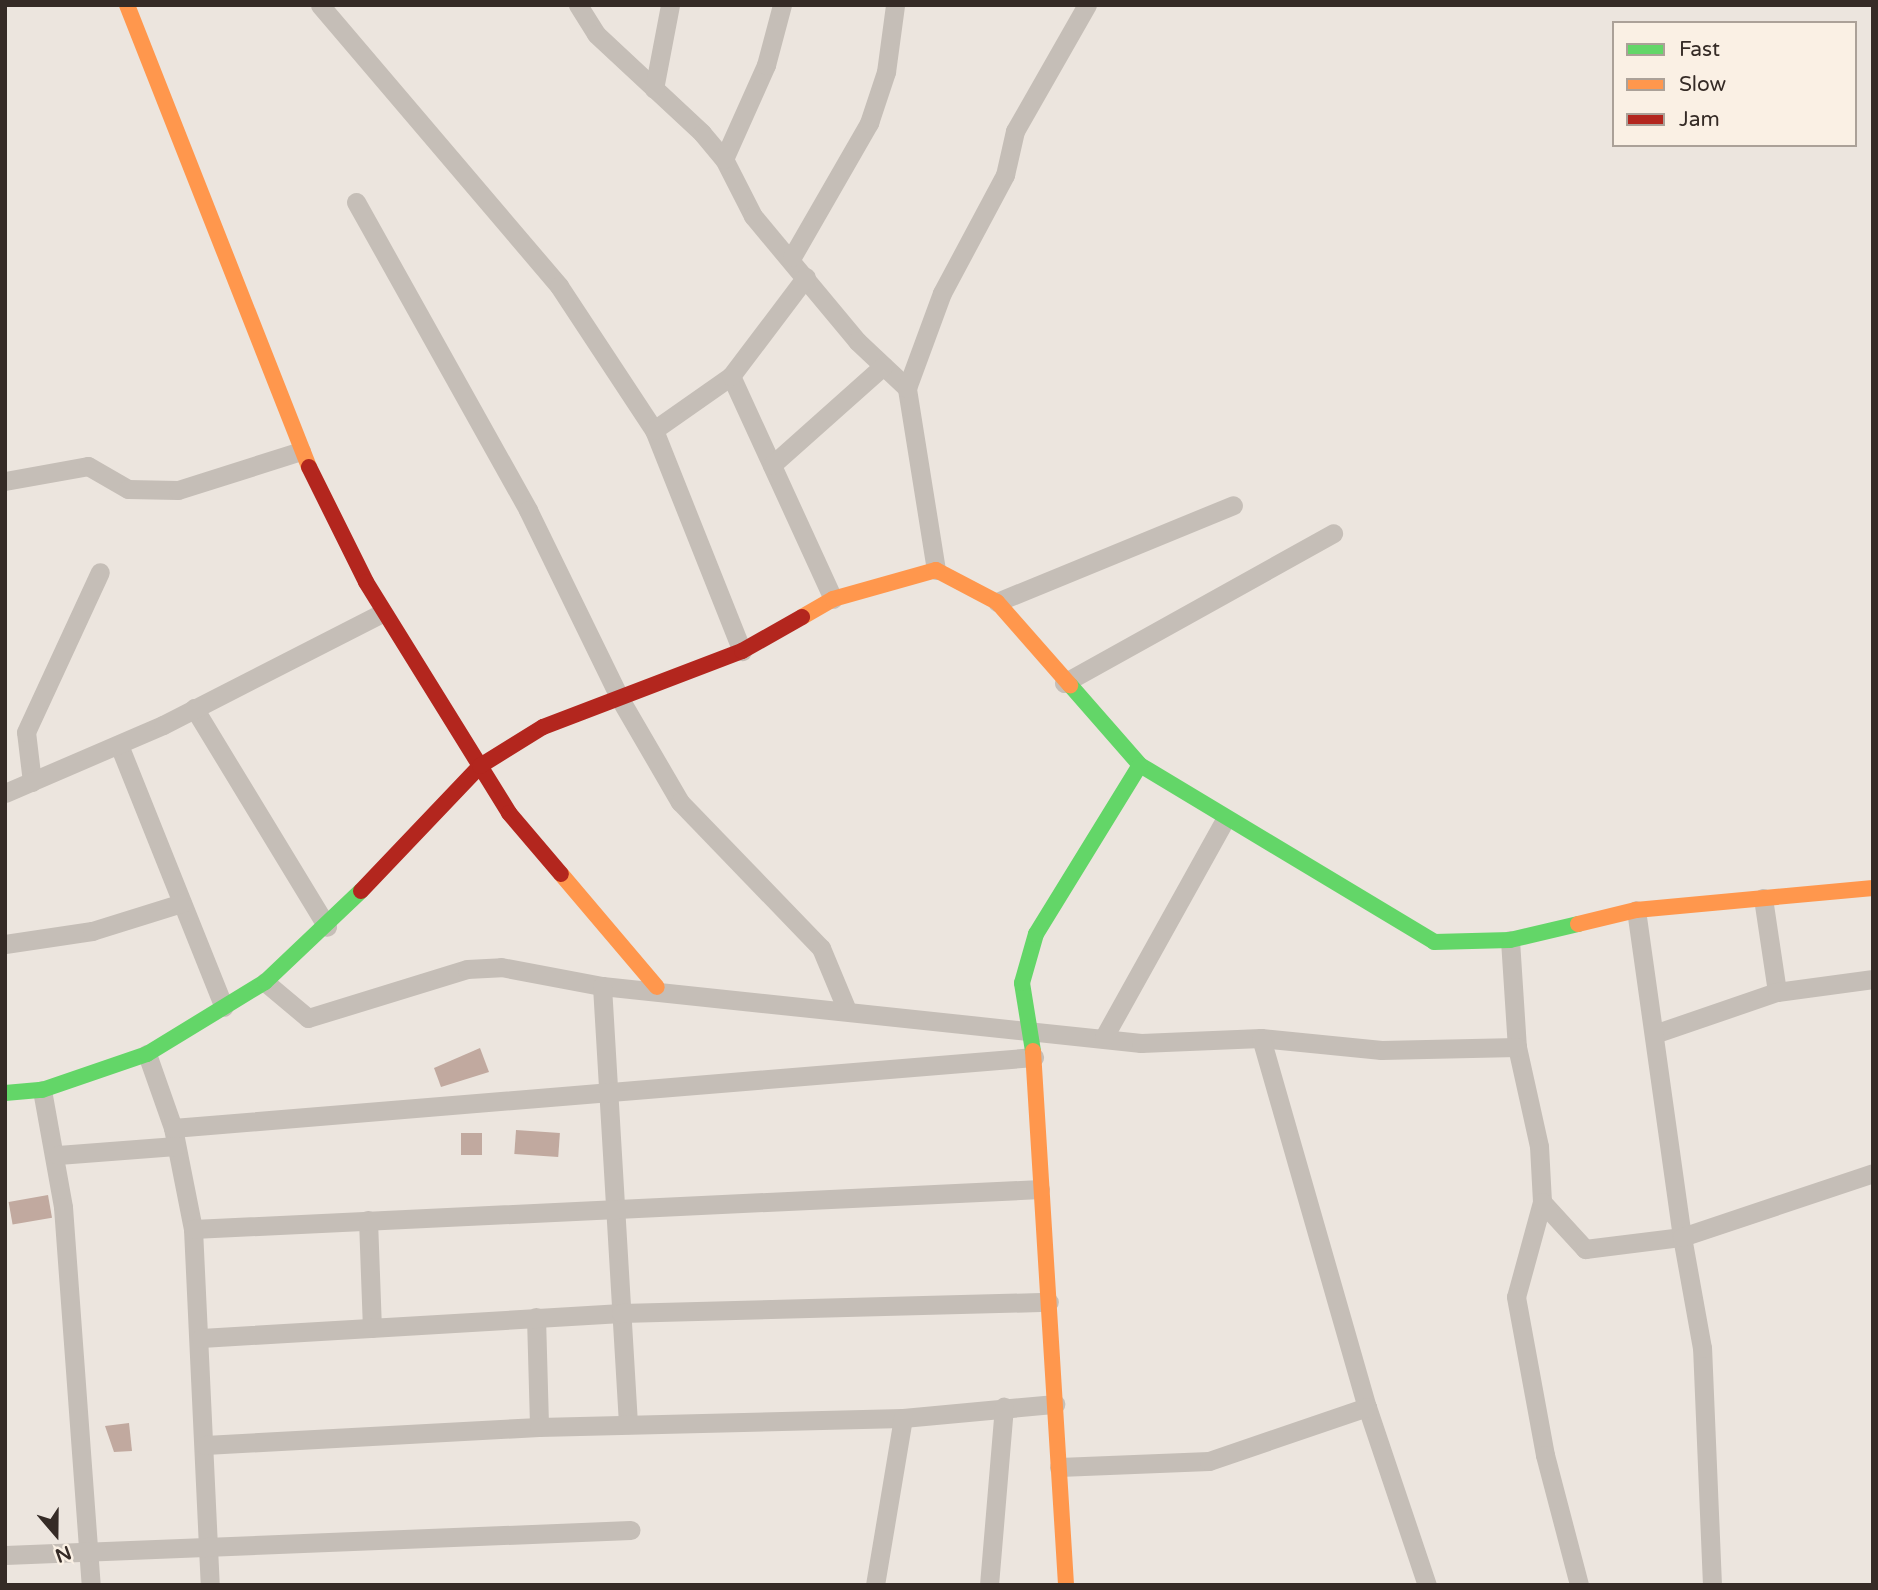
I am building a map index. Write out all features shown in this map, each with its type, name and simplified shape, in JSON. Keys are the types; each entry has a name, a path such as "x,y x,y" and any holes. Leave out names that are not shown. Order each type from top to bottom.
{"street":[{"path":"127,5 301,451 382,613 480,766 581,904 657,988"},
{"path":"320,5 559,286 654,430 743,650"},
{"path":"579,5 596,34 724,159 752,216 792,257 883,366 907,388"},
{"path":"654,89 670,5"},
{"path":"724,159 766,65 782,5"},
{"path":"792,257 869,123 886,72 895,5"},
{"path":"936,570 907,388 942,293 1005,175 1015,131 1087,5"},
{"path":"356,202 528,510 620,699 680,802 821,948 846,1008"},
{"path":"654,430 732,376 806,277"},
{"path":"772,465 883,366"},
{"path":"732,376 833,599"},
{"path":"5,481 88,466 128,489 178,490 301,451"},
{"path":"997,602 1233,505"},
{"path":"1064,684 1333,533"},
{"path":"5,1093 42,1090 147,1054 265,982 327,927 480,766 543,727 743,650 833,599 936,570 997,602 1064,684 1140,765 1224,821 1434,942 1510,940 1636,910 1873,888"},
{"path":"32,782 29,722 100,572"},
{"path":"5,793 119,745 382,613"},
{"path":"194,708 327,927"},
{"path":"119,745 224,1007"},
{"path":"1066,1585 1034,1058 1025,958 1140,765"},
{"path":"1104,1037 1224,821"},
{"path":"1763,898 1777,992"},
{"path":"5,944 113,926 182,903"},
{"path":"1636,910 1657,1033 1682,1237 1702,1349 1712,1585"},
{"path":"1510,940 1517,1047 1539,1146 1542,1202 1516,1297 1545,1455 1579,1585"},
{"path":"265,982 308,1018 467,969 501,967 602,985 657,988 846,1008 1141,1043 1261,1038 1381,1049 1517,1047"},
{"path":"1657,1033 1777,992 1873,979"},
{"path":"602,985 628,1424"},
{"path":"1261,1038 1367,1407 1427,1585"},
{"path":"147,1054 174,1137 193,1229 201,1338 210,1585"},
{"path":"58,1155 174,1137 1034,1058"},
{"path":"42,1090 58,1155 91,1585"},
{"path":"1542,1202 1585,1249 1682,1237 1873,1173"},
{"path":"193,1229 1040,1189"},
{"path":"368,1220 372,1328"},
{"path":"201,1338 621,1313 1049,1302"},
{"path":"536,1317 539,1427"},
{"path":"205,1445 539,1427 903,1418 1055,1404"},
{"path":"989,1585 1004,1407"},
{"path":"1059,1467 1216,1460 1367,1407"},
{"path":"875,1585 903,1418"},
{"path":"5,1555 631,1530"}],"building":[{"path":"480,1048 489,1072 441,1087 434,1068"},
{"path":"516,1130 560,1133 558,1157 514,1154"},
{"path":"461,1133 482,1133 482,1155 461,1155"},
{"path":"48,1195 52,1218 13,1225 9,1202"},
{"path":"129,1423 132,1451 114,1452 105,1426"}],"traffic: fast":[{"path":"1070,685 1140,765 1434,942 1510,940 1578,924"},
{"path":"1033,1051 1022,983 1036,934 1140,765"},
{"path":"5,1093 42,1090 147,1054 265,982 361,891"}],"traffic: slow":[{"path":"127,5 309,467"},
{"path":"802,617 833,599 936,570 997,602 1070,685"},
{"path":"561,874 657,987"},
{"path":"1578,924 1636,910 1873,888"},
{"path":"1033,1051 1066,1585"}],"traffic: jam":[{"path":"309,467 366,582 509,813 561,874"},
{"path":"361,891 480,766 543,727 742,651 802,617"}]}
